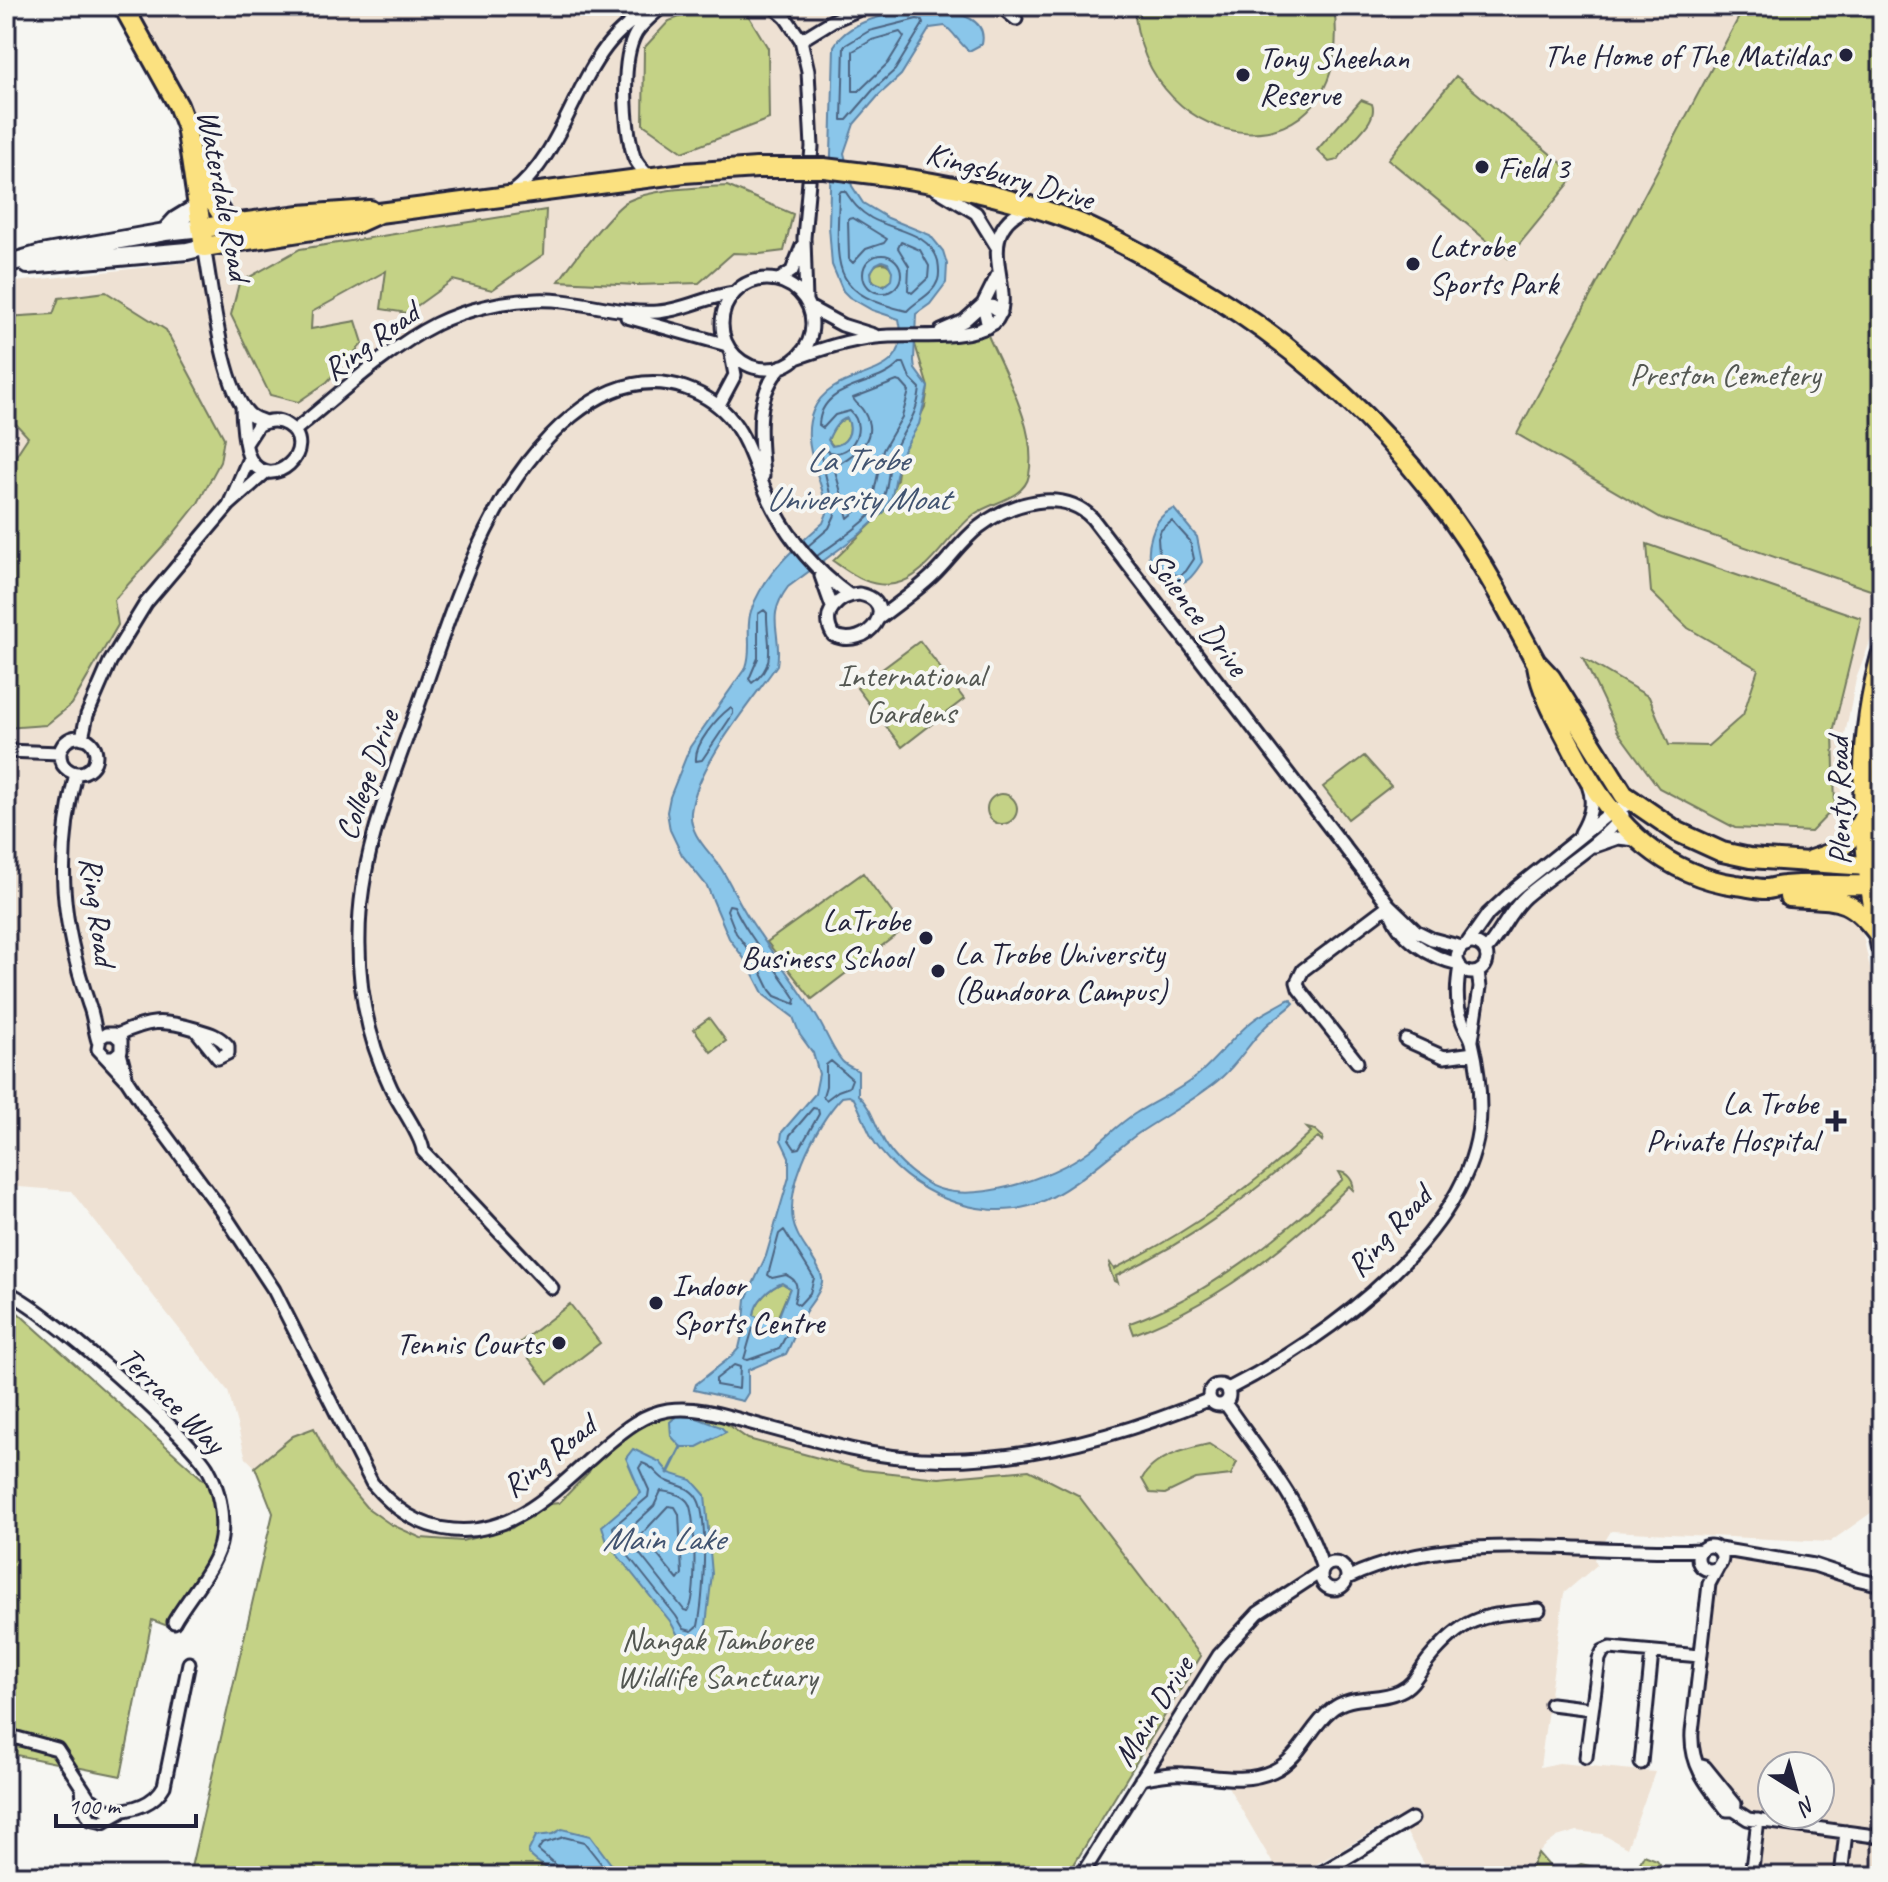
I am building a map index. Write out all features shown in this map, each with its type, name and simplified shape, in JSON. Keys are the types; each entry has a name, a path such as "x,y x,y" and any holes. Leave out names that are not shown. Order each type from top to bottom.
{"highway":[{"name":"Plenty Road","path":"1881,941 1875,876 1864,816 1869,717 1882,656"}],"main road":[{"name":"Waterdale Road","path":"123,6 178,105 186,126 203,238"},
{"name":"Kingsbury Drive","path":"8,263 41,254 165,232 203,238 357,223 379,213 509,195 650,177 757,168 824,168 915,179 1030,207 1106,235 1228,304 1271,334 1339,391 1405,459 1446,511 1483,566 1536,662 1546,697 1582,769 1615,816 1641,842 1688,872 1719,882 1766,889 1875,876"},
{"path":"194,171 222,215 233,224"},
{"path":"165,232 176,220 199,206"},
{"name":"Kingsbury Drive","path":"8,263 29,266 174,252 233,224 300,215 368,210 379,213"},
{"name":"Kingsbury Drive","path":"1536,662 1551,678 1618,787 1678,832 1722,852 1875,876"},
{"path":"1805,863 1841,849 1864,816"},
{"path":"1766,889 1786,896 1842,900 1853,906 1881,941"}],"street":[{"path":"509,195 538,168 607,45 653,6"},
{"path":"650,177 635,158 626,97 626,63 635,34 663,6"},
{"path":"773,6 786,18 801,40 808,71 811,112 810,191 804,238 807,304 812,329 804,350 796,358"},
{"path":"801,40 832,21 867,6"},
{"path":"1000,6 1016,19"},
{"path":"915,179 976,213 998,248"},
{"path":"728,348 753,367 768,369 843,343 878,337 953,334 988,327 1001,313 998,248 1007,219 1030,207"},
{"name":"Waterdale Road","path":"203,238 221,339 230,376 242,405 247,442"},
{"path":"779,280 792,271 804,238"},
{"path":"925,336 956,325 983,304 998,271"},
{"path":"719,405 735,375 722,332 722,318 726,304 746,284 760,279 779,280 799,292 807,304 842,325 878,337"},
{"name":"Ring Road","path":"294,431 404,343 437,323 472,310 540,299 630,312 659,312 683,307 712,295 734,293"},
{"path":"983,304 1001,313"},
{"path":"983,304 988,327"},
{"name":"Ring Road","path":"579,305 728,348"},
{"name":"College Drive","path":"763,481 760,429 763,398 769,381 782,366"},
{"name":"College Drive","path":"552,1288 423,1151 422,1140 407,1119 377,1057 367,1024 359,959 365,864 454,602 488,525 517,477 567,421 609,391 632,384 657,382 686,389 719,405 734,420 775,511 819,571 849,595"},
{"path":"242,405 251,417 265,422"},
{"path":"229,505 249,458 247,442 253,429 275,420 294,431 299,446 296,459 285,469 266,472 249,458"},
{"path":"82,738 87,715 110,662 146,603 229,505 266,472"},
{"name":"Science Drive","path":"878,619 920,586 965,540 995,517 1045,500 1066,502 1081,509 1092,518 1389,905 1395,923 1444,961 1459,965"},
{"name":"College Drive","path":"819,571 832,607"},
{"name":"Science Drive","path":"875,600 895,598 920,586"},
{"path":"849,595 865,595 875,600 879,607 878,619 863,635 847,639 833,635 829,628 832,607 842,597 849,595"},
{"path":"82,738 91,743 96,758 90,768 76,773 66,768 60,753 70,739 82,738"},
{"path":"6,751 60,753"},
{"path":"1576,840 1589,819 1592,796 1582,769"},
{"name":"Ring Road","path":"76,773 64,828 64,887 75,962 91,1008 98,1041"},
{"path":"1615,816 1588,849 1525,897 1485,951 1486,962 1478,972 1470,973 1459,965 1458,953 1488,914 1576,840 1634,802"},
{"path":"1588,849 1618,838 1641,842"},
{"path":"1357,1062 1299,989 1297,982 1303,970 1389,905"},
{"path":"1413,935 1464,946 1477,944 1485,951"},
{"name":"Ring Road","path":"1459,965 1457,981 1461,1019 1472,1040"},
{"name":"Ring Road","path":"1228,1389 1297,1350 1362,1301 1396,1269 1439,1220 1467,1175 1477,1141 1480,1093 1472,1040 1480,987 1478,972"},
{"name":"Ring Road","path":"91,1008 115,1034"},
{"path":"127,1080 100,1053 98,1041 103,1035 170,1021 195,1029"},
{"path":"106,1057 114,1057 143,1025"},
{"path":"115,1034 121,1040 121,1050"},
{"path":"1406,1040 1444,1057 1474,1053"},
{"name":"Ring Road","path":"121,1050 127,1080 274,1290 372,1483 404,1513 434,1527 464,1531 510,1522 544,1498 627,1427 649,1415 671,1409 702,1410 854,1450 953,1459 1003,1456 1071,1444 1162,1419 1210,1399"},
{"name":"Terrace Way","path":"6,1292 19,1297 44,1315 113,1374 193,1448 211,1475 220,1498 221,1538 218,1553 174,1622"},
{"path":"1220,1384 1228,1389 1229,1397 1225,1403 1218,1405 1210,1399 1210,1390 1214,1386 1220,1384"},
{"path":"1225,1403 1282,1485 1315,1544 1326,1586 1338,1588 1347,1578 1375,1565"},
{"path":"1315,1544 1339,1564 1347,1578"},
{"path":"1701,1560 1711,1546 1814,1565 1882,1585"},
{"path":"1323,1570 1339,1564 1375,1565 1448,1551 1611,1548 1681,1551 1701,1560 1712,1570 1747,1554"},
{"path":"1719,1549 1720,1564 1709,1584 1692,1754 1698,1765 1705,1767 1735,1804 1734,1810 1748,1819 1756,1820"},
{"path":"1701,1560 1709,1584"},
{"name":"Main Drive","path":"1081,1876 1219,1655 1247,1622 1266,1606 1323,1570"},
{"name":"Main Drive","path":"1290,1592 1326,1586"},
{"path":"1141,1779 1183,1774 1238,1780 1263,1775 1289,1761 1323,1717 1336,1706 1351,1699 1401,1691 1412,1683 1440,1646 1465,1624 1482,1616 1539,1610"},
{"path":"1586,1757 1599,1659 1603,1651 1610,1648 1700,1656"},
{"path":"1641,1763 1652,1652"},
{"path":"6,1735 57,1749 92,1802 108,1811 124,1810 153,1801 164,1786 189,1663"},
{"path":"1551,1704 1592,1709"},
{"path":"1316,1876 1412,1819"},
{"path":"1751,1876 1757,1830"},
{"path":"1831,1830 1882,1837"},
{"path":"1841,1876 1846,1832"}],"shaded area":[{"name":"La Trobe University (Bundoora Campus)","path":"135,6 1741,6 1661,518 1882,594 1882,610 1856,679 1838,770 1859,916 1882,1026 1882,1505 1830,1542 1611,1531 1594,1559 1597,1565 1564,1593 1540,1767 1559,1763 1655,1772 1627,1848 1602,1834 1577,1831 1557,1837 1544,1847 1533,1860 1527,1876 1431,1876 1398,1817 1296,1876 1280,1876 1219,1771 1164,1768 1140,1754 1201,1655 1029,1470 939,1478 863,1470 748,1439 725,1423 601,1443 589,1472 559,1503 541,1505 512,1528 462,1541 421,1538 390,1524 366,1507 333,1469 314,1428 293,1436 255,1467 246,1458 228,1391 71,1191 6,1186 6,283 237,254 229,187"},
{"path":"1747,1554 1882,1585 1882,1876 1799,1876 1795,1868 1753,1864 1756,1830 1836,1830 1836,1750 1756,1750 1756,1821 1748,1819 1692,1750 1700,1656 1721,1562"}],"green space":[{"path":"708,6 725,6 748,15 768,48 769,119 683,152 643,124 644,48 669,21"},
{"name":"Tony Sheehan Reserve","path":"1134,6 1334,6 1332,64 1314,104 1284,126 1247,132 1208,123 1173,98 1147,59"},
{"name":"Preston Cemetery","path":"1741,6 1882,6 1882,594 1661,518 1517,434 1739,17"},
{"name":"Field 3","path":"1456,76 1576,175 1508,258 1388,159"},
{"path":"1361,100 1372,104 1371,118 1338,160 1329,162 1317,150"},
{"path":"727,186 793,214 784,251 733,253 699,283 637,285 559,281 602,225 628,201 663,191"},
{"path":"546,210 544,254 492,290 453,280 407,313 381,309 386,271 312,312 311,329 356,321 363,343 327,382 298,402 270,395 231,315 239,283 300,249"},
{"path":"882,263 890,266 893,274 890,282 882,285 874,282 871,274 874,266"},
{"path":"106,292 166,330 224,438 220,462 198,503 114,600 118,625 72,704 46,725 6,728 6,499 11,463 28,437 6,413 6,317 53,314 59,298"},
{"path":"986,331 1018,401 1029,439 1029,475 1026,483 1015,494 966,521 928,564 906,580 885,585 861,579 833,561 884,512 897,479 900,456 925,407 928,387 914,341"},
{"path":"847,418 850,428 848,436 842,443 833,446 828,440 831,433"},
{"path":"1647,544 1861,618 1833,732 1835,807 1811,832 1735,828 1659,788 1618,732 1583,658 1649,697 1669,745 1708,746 1743,715 1758,669 1688,628 1651,592"},
{"name":"International Gardens","path":"920,641 964,699 902,747 857,688"},
{"path":"1364,756 1391,786 1348,819 1323,787"},
{"path":"1002,794 1013,798 1017,809 1013,820 1002,824 991,820 987,809 991,798"},
{"path":"863,873 904,929 812,999 767,942"},
{"path":"709,1018 726,1041 711,1052 694,1029"},
{"path":"1307,1128 1315,1130 1323,1137 1322,1141 1318,1137 1222,1214 1116,1276 1118,1283 1114,1281 1110,1263 1114,1269 1167,1241 1217,1208 1289,1152 1311,1132"},
{"path":"1339,1172 1350,1178 1353,1190 1349,1186 1276,1252 1193,1307 1134,1334 1130,1323 1160,1311 1216,1280 1295,1222 1343,1179"},
{"path":"782,1283 790,1288 776,1321 763,1321 754,1315 764,1296"},
{"path":"6,1302 207,1483 215,1512 218,1536 173,1628 152,1620 121,1776 6,1753"},
{"name":"Tennis Courts","path":"570,1304 600,1343 548,1383 518,1344"},
{"name":"Nangak Tamboree Wildlife Sanctuary","path":"658,1412 691,1413 725,1423 748,1439 863,1470 939,1478 1029,1470 1078,1495 1201,1656 1067,1876 189,1876 273,1513 255,1467 293,1436 314,1428 334,1469 366,1507 390,1524 421,1538 462,1541 512,1528 541,1505 559,1503 589,1472 601,1443"},
{"path":"1209,1444 1237,1462 1231,1475 1196,1479 1165,1494 1150,1493 1142,1479 1154,1465 1181,1451"},
{"path":"1538,1853 1557,1875 1581,1864 1624,1876 1527,1876"},
{"path":"1644,1855 1660,1864 1652,1876 1633,1876"}],"water":[{"name":"La Trobe University Moat","path":"937,10 961,15 975,22 983,35 982,44 969,51 945,26 930,28 901,75 854,124 844,153 852,186 863,203 888,218 930,235 943,251 947,264 946,283 930,304 916,314 915,369 928,387 919,424 900,456 892,496 884,512 788,587 781,598 776,617 777,665 713,755 695,794 691,812 693,829 815,1014 839,1058 858,1071 858,1095 890,1150 917,1177 940,1189 961,1192 1008,1187 1073,1161 1130,1117 1194,1078 1255,1019 1290,999 1294,1003 1266,1026 1228,1071 1202,1093 1136,1135 1062,1191 1036,1204 1014,1209 991,1210 968,1206 925,1189 906,1176 875,1143 854,1099 842,1097 811,1143 796,1181 793,1200 797,1233 820,1271 821,1287 804,1314 786,1354 748,1370 748,1393 743,1401 694,1390 696,1384 739,1348 746,1299 766,1256 789,1177 789,1157 781,1140 782,1132 815,1094 819,1074 813,1053 800,1035 793,1017 764,995 748,964 729,938 707,886 682,855 670,830 667,812 690,747 746,667 749,618 756,598 791,552 823,523 827,513 810,450 809,424 813,411 823,396 838,385 884,365 895,355 901,341 899,319 872,310 849,297 843,291 832,265 829,226 834,46 853,27 866,21 895,14","holes":["882,261 888,263 892,271 891,280 884,286 872,281 871,272","847,418 849,423 848,436 842,443 832,446 828,440","782,1283 790,1288 777,1321 763,1321 754,1315 755,1310 764,1296"]},
{"path":"1174,509 1197,537 1202,562 1192,576 1179,583 1155,574 1149,553 1155,526"},
{"path":"681,1412 721,1427 726,1432 697,1447 681,1447 671,1436 670,1422"},
{"name":"Main Lake","path":"633,1449 660,1462 669,1473 692,1480 705,1495 712,1574 705,1633 694,1639 680,1639 670,1621 607,1542 602,1526 641,1493 626,1458"},
{"path":"562,1829 590,1836 620,1876 553,1876 528,1852 536,1836 553,1834"}],"waterway":[{"path":"668,1473 681,1447"}],"tram line":[{"path":"1882,710 1877,787 1882,850"}],"place":[{"name":"The Home of The Matildas","path":"1846,55"},
{"name":"Tony Sheehan Reserve","path":"1243,75"},
{"name":"Field 3","path":"1482,167"},
{"name":"Latrobe Sports Park","path":"1413,264"},
{"name":"LaTrobe Business School","path":"926,938"},
{"name":"La Trobe University (Bundoora Campus)","path":"938,971"},
{"name":"La Trobe Private Hospital","path":"1836,1121"},
{"name":"Indoor Sports Centre","path":"656,1303"},
{"name":"Tennis Courts","path":"559,1343"}]}
